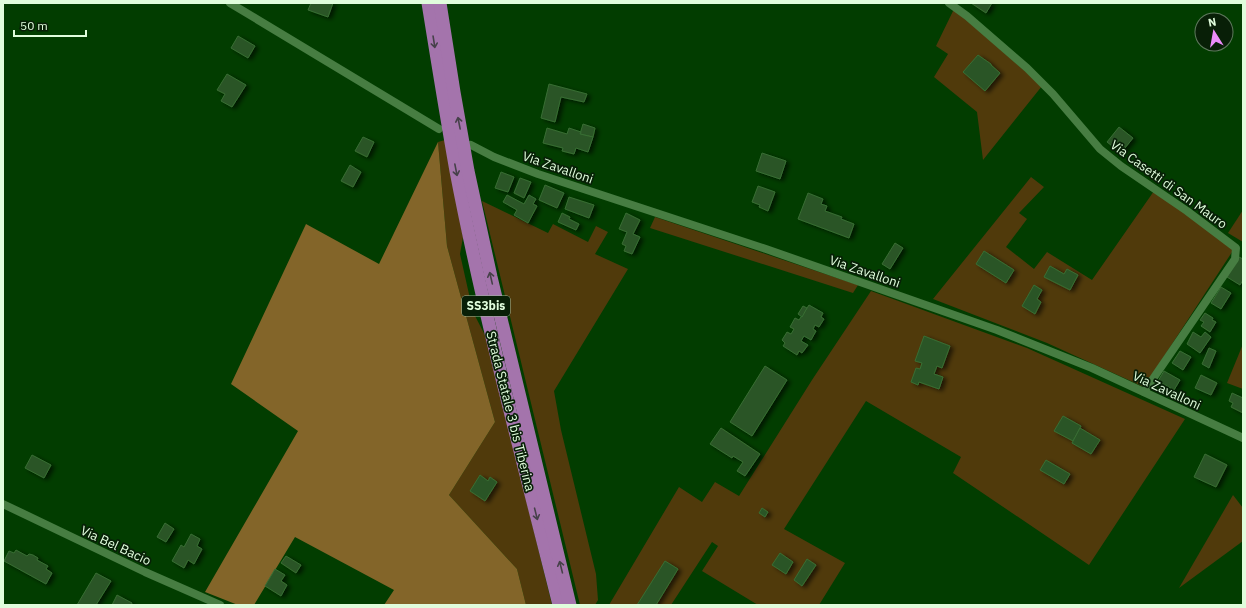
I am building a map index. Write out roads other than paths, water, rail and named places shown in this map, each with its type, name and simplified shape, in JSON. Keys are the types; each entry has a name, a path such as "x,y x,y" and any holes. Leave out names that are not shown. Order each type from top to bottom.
{"highway":[{"name":"Strada Statale 3 bis Tiberina","path":"428,3 454,158 476,264 559,605"},
{"name":"Strada Statale 3 bis Tiberina","path":"440,3 456,106 490,277 570,605"}],"street":[{"path":"230,3 439,128"},
{"name":"Via Casetti di San Mauro","path":"949,3 967,16 1027,68 1053,94 1100,149 1121,166 1187,211 1236,248 1235,259 1144,392"},
{"name":"Via Zavalloni","path":"471,145 494,157 538,174 766,249 997,330 1092,368 1243,438"},
{"name":"Via Bel Bacio","path":"3,504 220,605"}]}
